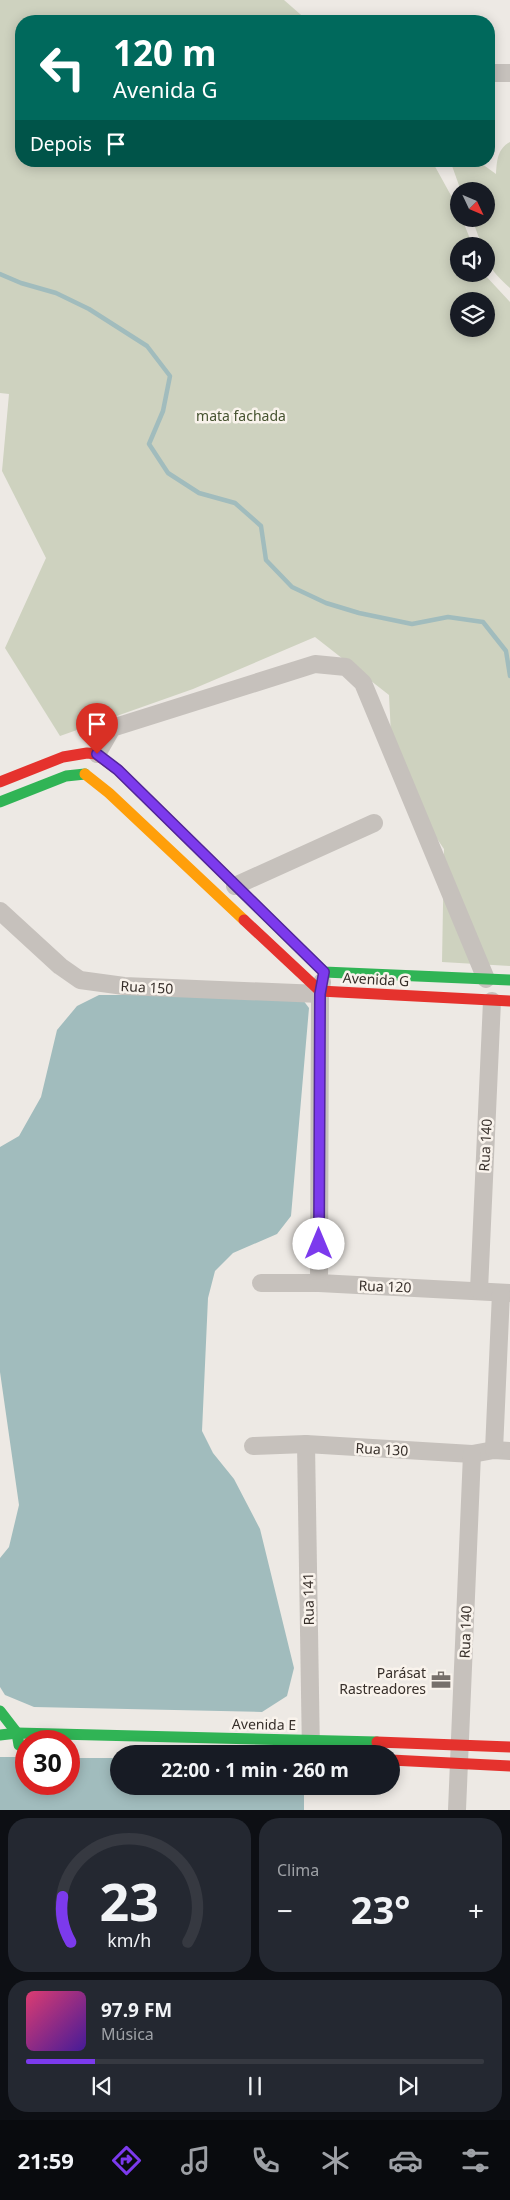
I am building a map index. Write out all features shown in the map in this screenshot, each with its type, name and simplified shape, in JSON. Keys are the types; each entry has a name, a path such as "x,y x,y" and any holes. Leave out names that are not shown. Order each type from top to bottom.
{"street":[{"path":"495,73 510,73"},
{"path":"85,774 112,728 315,664 346,667 363,683 486,978"},
{"path":"0,782 82,751 97,754"},
{"name":"Avenida G","path":"97,754 118,770 324,972 510,980"},
{"path":"0,802 66,776 85,774 109,793 320,992"},
{"path":"235,886 374,823"},
{"name":"Rua 150","path":"0,911 60,966 80,980 124,986 320,992"},
{"path":"318,1283 320,992 324,972"},
{"name":"Avenida G","path":"320,992 510,1001"},
{"name":"Rua 140","path":"478,1290 492,1001"},
{"name":"Rua 120","path":"261,1283 318,1283 478,1290 506,1293"},
{"path":"502,1451 506,1293"},
{"name":"Rua 130","path":"253,1446 306,1444 472,1454 502,1451"},
{"name":"Rua 141","path":"306,1444 310,1745"},
{"name":"Rua 140","path":"457,1810 472,1454"},
{"path":"0,1711 15,1731"},
{"name":"Avenida E","path":"0,1735 15,1734"},
{"name":"Avenida E","path":"80,1737 265,1745"},
{"name":"Avenida E","path":"400,1745 460,1744 510,1747"},
{"path":"400,1761 510,1766"}],"green space":[{"name":"mata fachada","path":"0,0 284,0 301,15 15,15 15,167 435,167 450,194 450,228 466,228 469,237 450,237 450,282 491,282 510,302 510,966 442,962 444,849 393,774 389,695 315,637 193,689 60,736 5,648 46,558 2,471 9,394 0,393"},
{"path":"510,142 510,288 495,273 495,237 479,237 475,228 495,228 495,182 458,182 452,167 486,167 496,174 497,160 502,148"}],"water":[{"path":"99,995 296,995 309,1008 291,1216 277,1234 233,1253 215,1271 208,1298 202,1431 213,1453 234,1479 260,1529 294,1668 287,1696 262,1712 34,1707 5,1695 0,1687 0,1558 9,1547 19,1505 0,1372 0,1147 19,1136 41,1097 57,1030 77,1006"},
{"path":"0,1757 15,1757 15,1795 80,1795 80,1758 110,1758 110,1795 304,1795 304,1810 0,1810"}],"waterway":[{"path":"0,274 21,283 56,293 89,309 147,346 170,376 163,411 149,444 168,473 199,493 235,503 261,526 266,560 292,587 326,603 359,613 412,624 448,617 483,622 506,651 510,676"}],"traffic: fast":[{"path":"0,802 66,776 85,774"},
{"path":"227,877 324,972 510,980"},
{"path":"0,1711 15,1730"},
{"path":"0,1735 17,1733 377,1742"}],"traffic: slow":[{"path":"85,774 109,793 244,920"}],"traffic: jam":[{"path":"0,782 63,757 87,753 96,754 118,770 227,877"},
{"path":"244,920 320,991 510,1001"},
{"path":"377,1742 510,1747"},
{"path":"400,1760 510,1766"}],"place":[{"name":"Parásat Rastreadores","path":"441,1680"}],"route":[{"path":"97,754 118,770 324,972 320,994 319,1244"}]}
